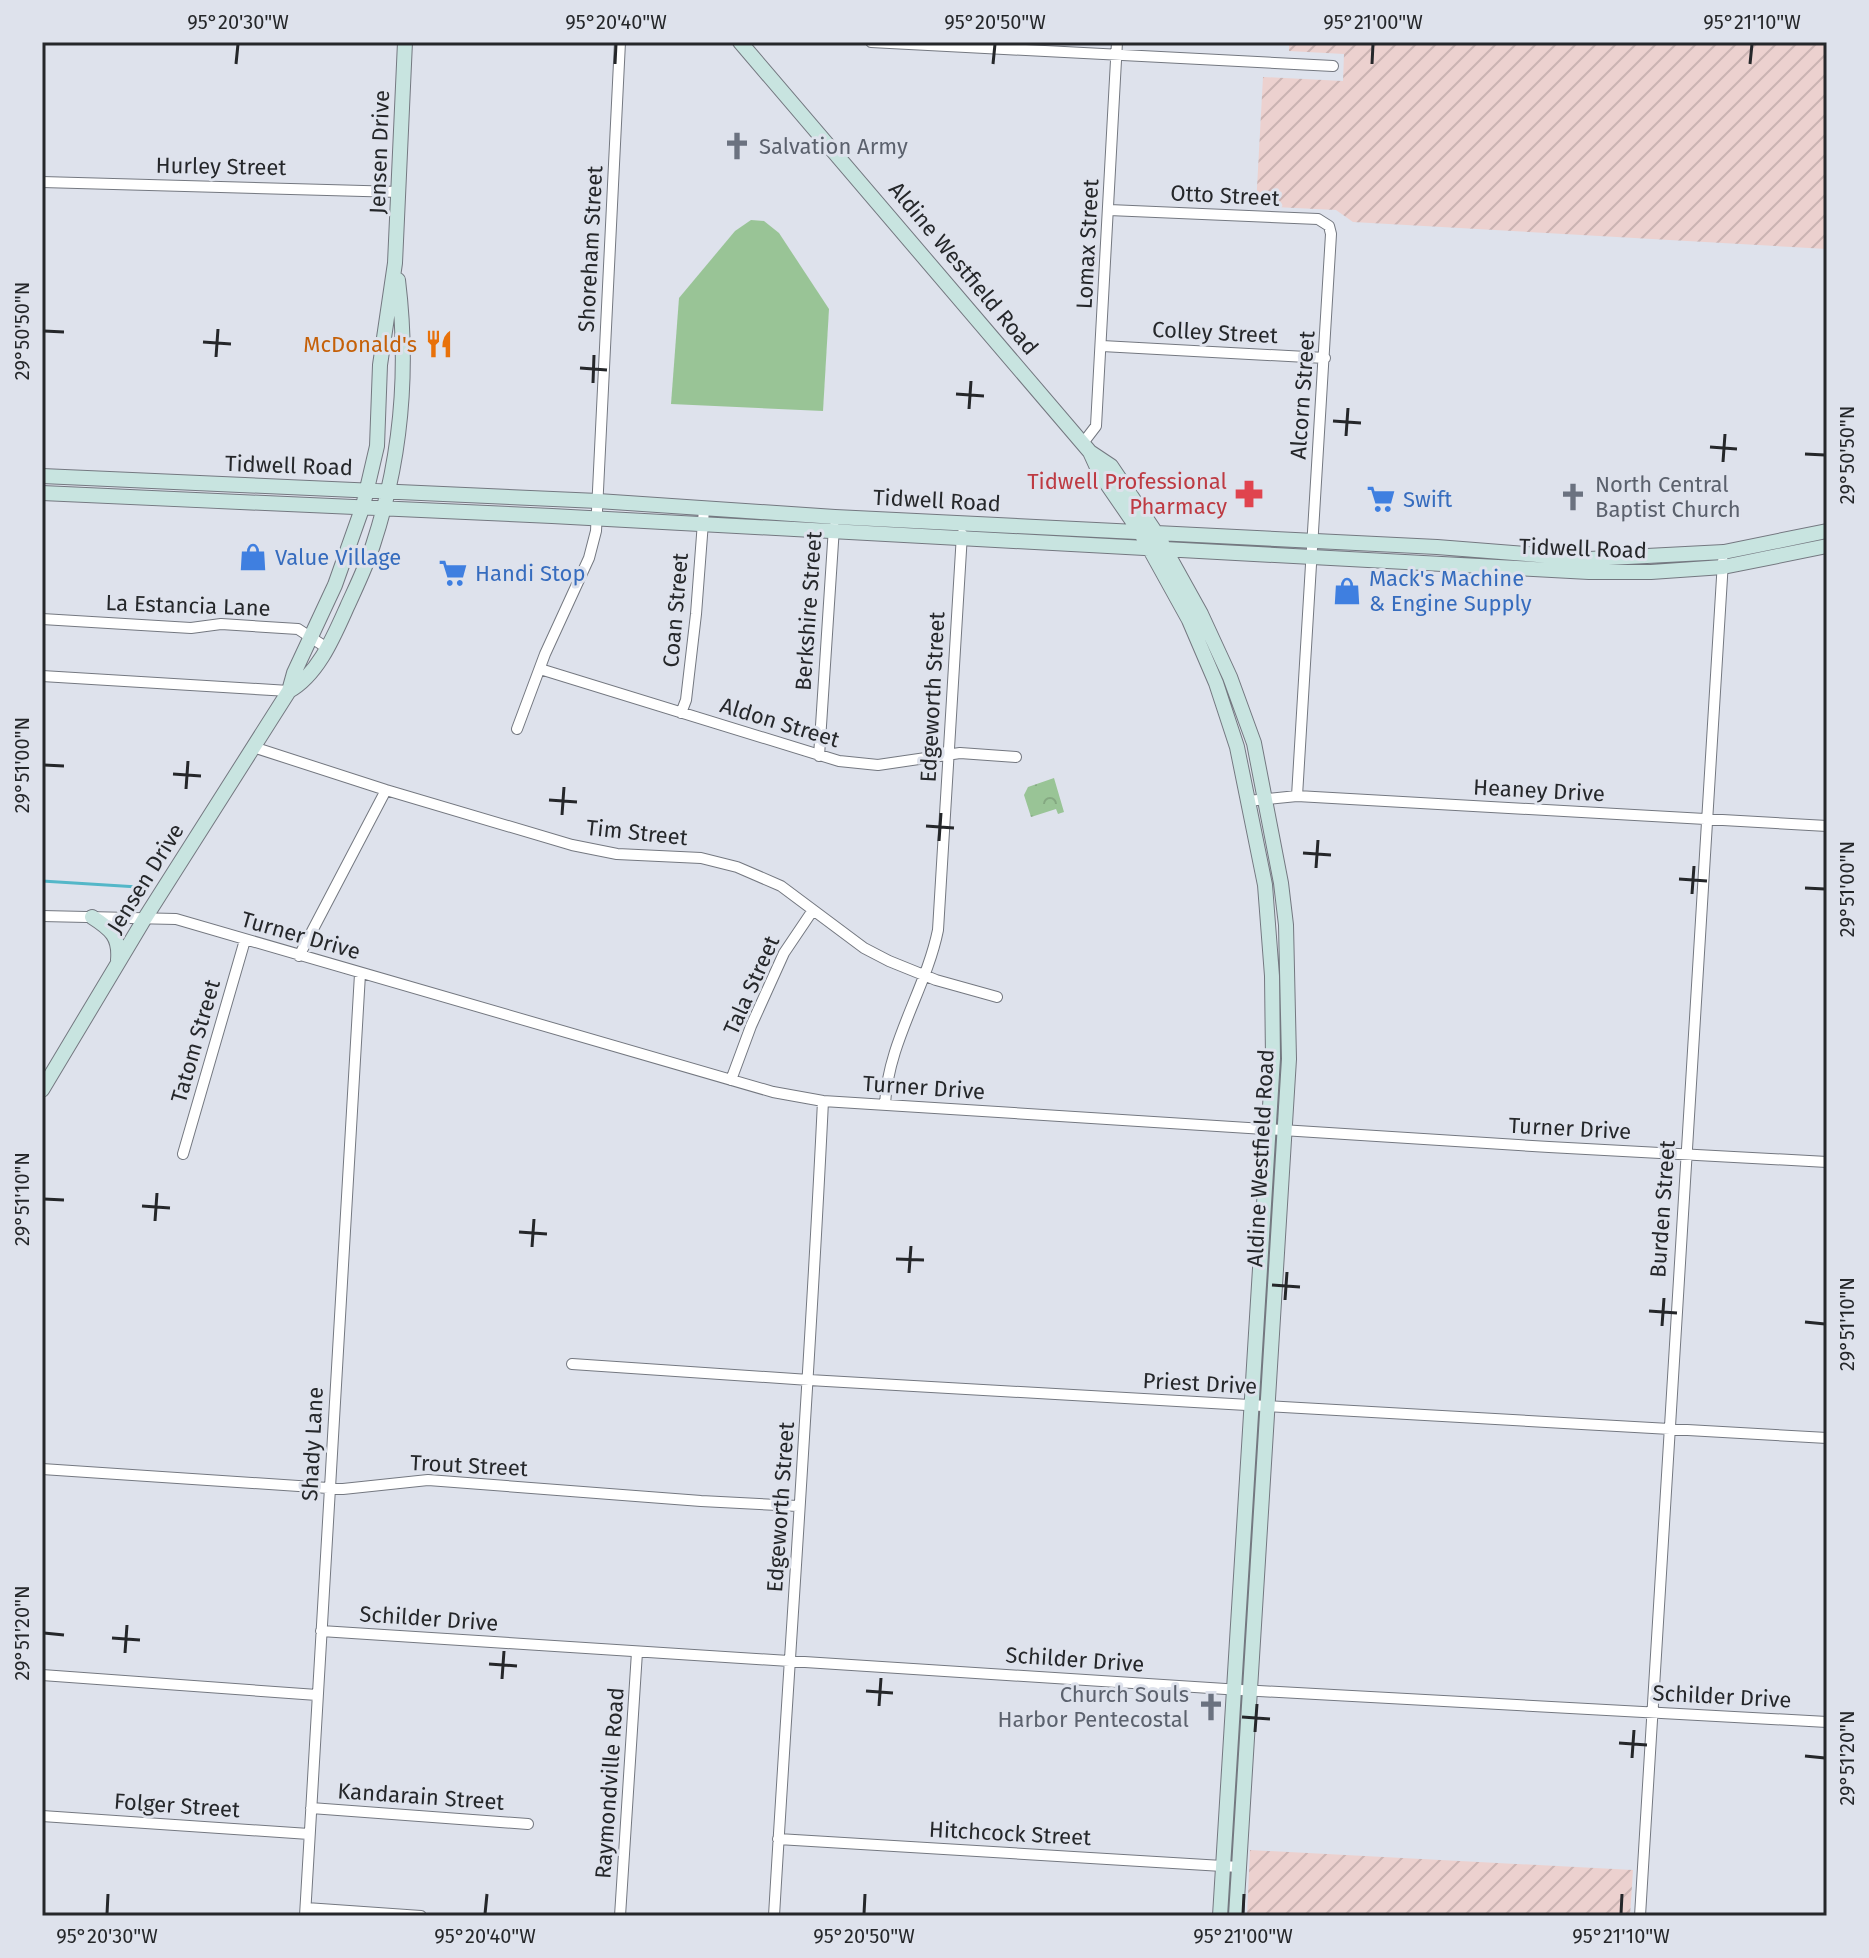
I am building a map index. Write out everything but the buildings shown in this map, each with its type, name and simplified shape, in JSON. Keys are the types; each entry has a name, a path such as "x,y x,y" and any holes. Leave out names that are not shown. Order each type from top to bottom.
{"main road":[{"name":"Jensen Drive","path":"42,1090 145,918 289,691 294,673 335,585 369,490 377,446 383,335 395,263 405,42"},
{"name":"Aldine Westfield Road","path":"740,42 1086,447 1111,466 1156,533 1201,614 1223,680 1265,885 1271,954 1273,1058 1220,1916"},
{"name":"Jensen Drive","path":"289,691 301,685 327,648 373,547 388,492 397,444 403,370 403,324 395,263"},
{"name":"Aldine Westfield Road","path":"1086,447 1100,474 1140,532 1223,680 1254,743 1281,883 1288,953 1289,1059 1236,1916"},
{"name":"Tidwell Road","path":"42,476 598,501 834,524 962,531 1149,548 1433,564 1589,565 1724,559 1827,546"},
{"path":"83,495 84,478"},
{"path":"186,483 186,499"},
{"path":"261,502 262,486"},
{"name":"Tidwell Road","path":"42,493 363,506 702,525 834,524"},
{"name":"Tidwell Road","path":"962,531 1140,532 1437,547 1589,565"},
{"name":"Tidwell Road","path":"1724,559 1827,531"},
{"path":"1433,564 1437,547"},
{"path":"92,917 116,936 119,944 118,963"},
{"path":"1259,1271 1275,1271"},
{"path":"1243,1549 1259,1550"}],"street":[{"name":"Shoreham Street","path":"517,729 589,558 597,518 620,42"},
{"path":"871,42 1333,66"},
{"name":"Lomax Street","path":"1086,447 1096,426 1117,42"},
{"name":"Hurley Street","path":"42,182 400,192"},
{"name":"Otto Street","path":"1109,210 1318,219 1329,226 1331,234"},
{"name":"Alcorn Street","path":"1297,796 1331,234"},
{"name":"Colley Street","path":"1102,346 1325,358"},
{"name":"Coan Street","path":"681,713 690,671 704,509"},
{"name":"Berkshire Street","path":"819,756 834,524"},
{"name":"Edgeworth Street","path":"885,1104 893,1060 938,930 962,531"},
{"name":"Burden Street","path":"1640,1916 1724,559"},
{"name":"La Estancia Lane","path":"42,619 191,628 221,624 298,629 327,648"},
{"name":"Aldon Street","path":"540,669 819,756 860,765 949,754 1016,757"},
{"path":"42,676 289,691"},
{"name":"Tim Street","path":"253,747 386,790 589,849 617,854 701,858 737,867 781,886 864,948 924,976 997,997"},
{"path":"299,956 386,790"},
{"name":"Heaney Drive","path":"1248,801 1297,796 1827,826"},
{"name":"Tala Street","path":"731,1080 784,953 813,910"},
{"name":"Turner Drive","path":"42,916 176,919 773,1092 823,1101 1827,1162"},
{"name":"Tatom Street","path":"183,1154 245,940"},
{"name":"Shady Lane","path":"305,1912 360,974"},
{"name":"Edgeworth Street","path":"774,1916 798,1506 809,1380 823,1101"},
{"name":"Priest Drive","path":"572,1364 1827,1438"},
{"name":"Trout Street","path":"42,1469 330,1488 428,1480 798,1506"},
{"name":"Schilder Drive","path":"321,1631 1250,1690 1827,1722"},
{"name":"Raymondville Road","path":"620,1916 637,1652"},
{"path":"42,1675 317,1695"},
{"name":"Kandarain Street","path":"311,1808 528,1824"},
{"name":"Folger Street","path":"42,1816 309,1834"},
{"name":"Hitchcock Street","path":"778,1839 1239,1867"},
{"path":"305,1912 421,1916"}],"shaded area":[{"path":"1289,42 1827,42 1827,249 1353,222 1336,210 1256,206 1263,77 1343,81 1344,54 1289,51"},
{"path":"1250,1850 1633,1870 1630,1916 1247,1916"}],"green space":[{"path":"751,220 764,221 779,233 829,309 823,411 671,404 679,298 735,231"},
{"path":"1054,778 1064,812 1058,814 1056,809 1031,817 1024,795 1028,787"}],"waterway":[{"path":"42,881 138,887"}],"place":[{"name":"Salvation Army","path":"737,146"},
{"name":"McDonald's","path":"439,344"},
{"name":"Tidwell Professional Pharmacy","path":"1249,494"},
{"name":"North Central Baptist Church","path":"1573,497"},
{"name":"Swift","path":"1381,499"},
{"name":"Value Village","path":"253,557"},
{"name":"Handi Stop","path":"453,573"},
{"name":"Mack's Machine & Engine Supply","path":"1347,591"},
{"name":"Church Souls Harbor Pentecostal","path":"1211,1707"}]}
